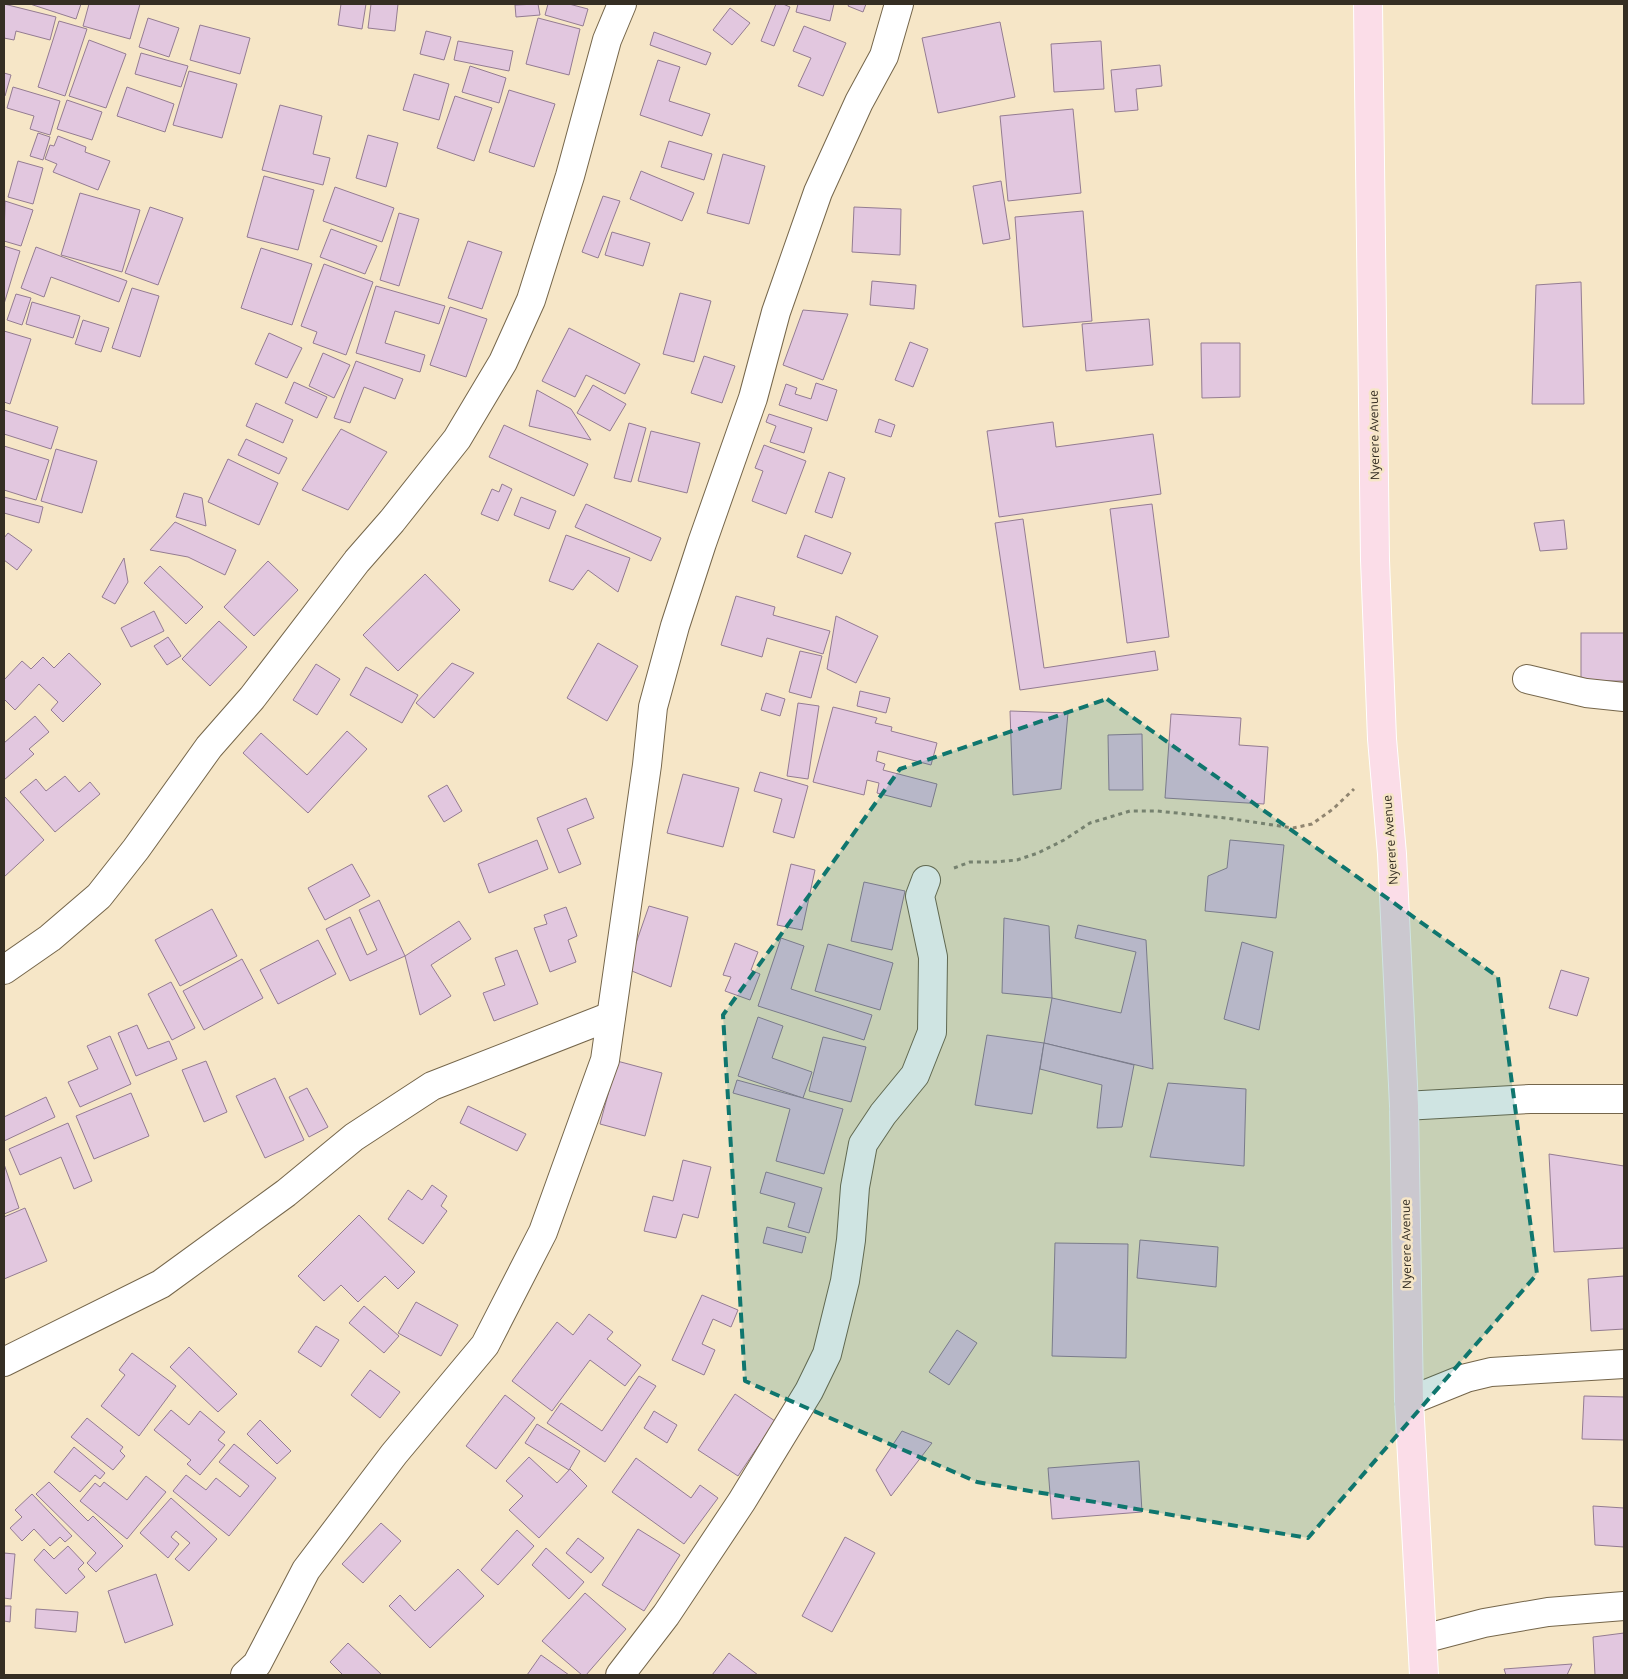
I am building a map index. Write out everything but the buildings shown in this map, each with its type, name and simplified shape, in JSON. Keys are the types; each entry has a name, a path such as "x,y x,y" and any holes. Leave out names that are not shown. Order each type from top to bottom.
{"main road":[{"name":"Nyerere Avenue","path":"1368,4 1376,560 1384,758 1392,854 1404,1106 1409,1401 1424,1675"}],"street":[{"path":"4,970 50,938 99,896 136,849 209,747 252,698 351,568 392,521 457,439 503,362 531,300 570,176 607,40 622,4"},
{"path":"245,1675 257,1664 306,1570 394,1454 485,1345 543,1232 605,1060 647,765 653,707 675,626 753,398 776,312 818,192 859,102 884,56 899,4"},
{"path":"1527,679 1586,693 1624,697"},
{"path":"620,1675 666,1615 742,1501 809,1391 827,1354 845,1281 851,1240 855,1187 863,1144 883,1114 915,1075 932,1032 932,957 920,896 926,880"},
{"path":"4,1362 161,1284 286,1193 354,1137 432,1086 612,1016"},
{"path":"1404,1106 1530,1099 1624,1099"},
{"path":"1409,1401 1466,1378 1491,1372 1624,1364"},
{"path":"1423,1639 1484,1623 1548,1612 1624,1606"}],"path":[{"path":"926,880 970,862 1016,860 1038,853 1064,840 1090,823 1130,811 1157,811 1226,818 1293,828 1312,824 1333,809 1384,758"}],"highlighted area":[{"path":"1107,699 1498,977 1537,1274 1308,1538 977,1482 745,1381 723,1015 900,769"}]}
